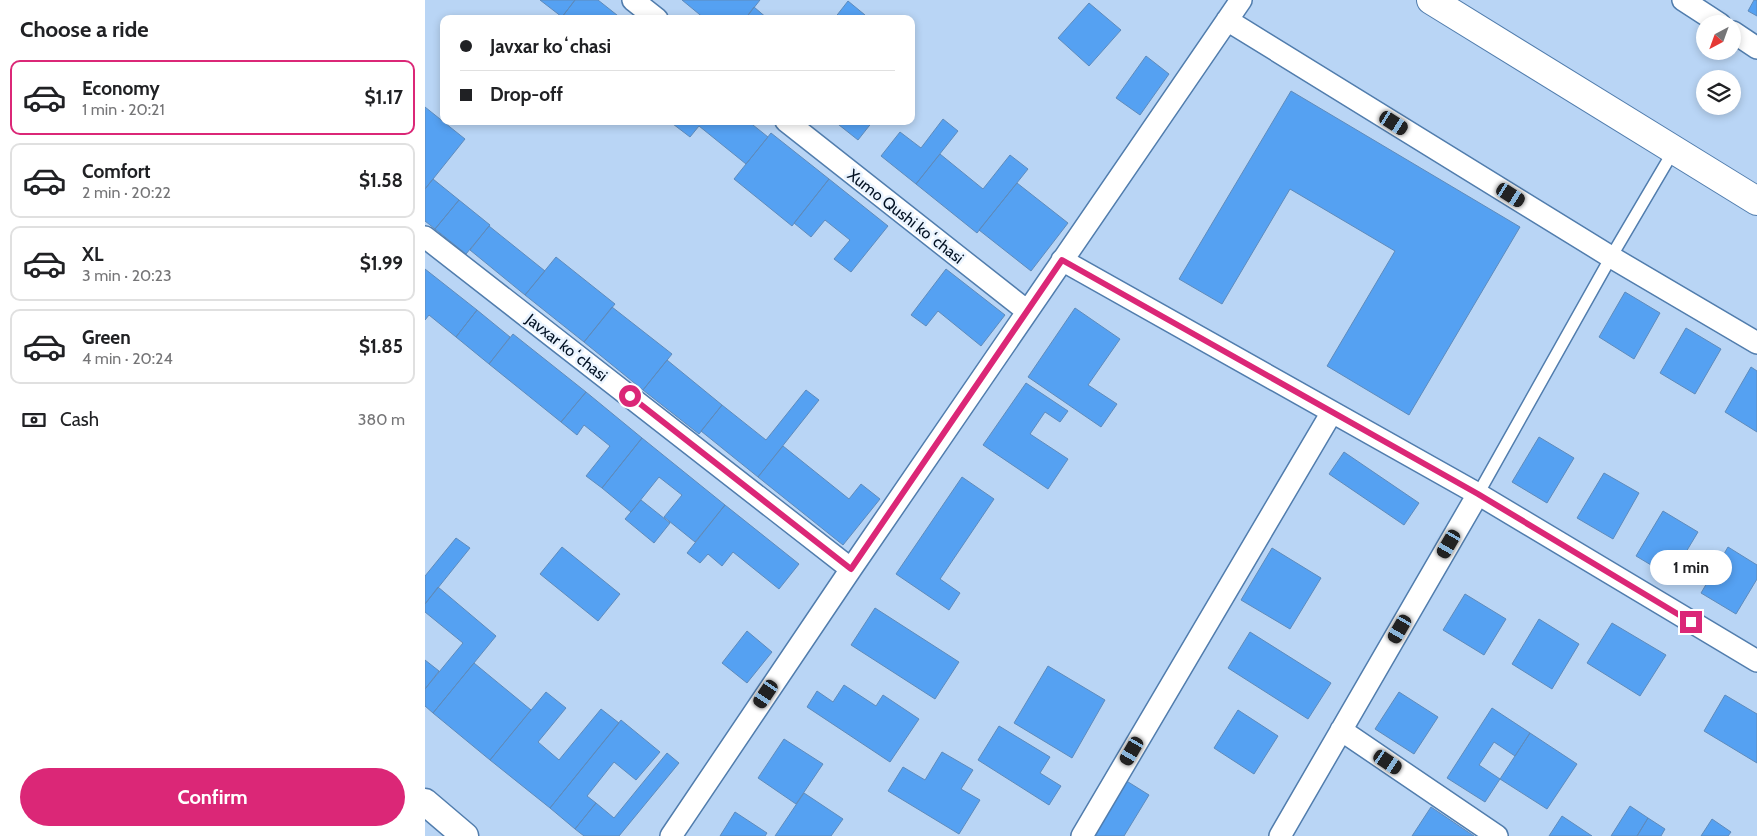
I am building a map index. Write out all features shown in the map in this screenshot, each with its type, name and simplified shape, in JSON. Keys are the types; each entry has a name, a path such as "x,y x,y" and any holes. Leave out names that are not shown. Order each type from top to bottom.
{"main road":[{"path":"1431,0 1757,201"}],"street":[{"path":"633,0 652,15"},
{"path":"671,836 851,569 1241,0"},
{"path":"1683,0 1706,15"},
{"path":"1227,20 1611,257 1757,343"},
{"path":"1741,37 1757,48"},
{"name":"Xumo Qushi koʻchasi","path":"792,125 1027,312"},
{"name":"Javxar koʻchasi","path":"425,237 851,569"},
{"path":"1062,260 1478,494 1757,661"},
{"path":"1082,836 1332,412"},
{"path":"1280,836 1478,494"},
{"path":"1341,730 1497,836"},
{"path":"425,802 465,836"}],"lane":[{"path":"1478,494 1611,257 1675,150"}],"building":[{"path":"540,0 575,0 564,15 559,15"},
{"path":"575,0 598,0 617,15 564,15"},
{"path":"682,0 760,0 748,15 700,15"},
{"path":"1754,0 1757,0 1757,16 1748,11"},
{"path":"848,1 865,15 837,15"},
{"path":"1089,3 1121,30 1089,66 1058,38"},
{"path":"754,7 763,15 748,15"},
{"path":"1146,56 1169,74 1140,115 1116,98"},
{"path":"1291,91 1520,227 1409,415 1327,366 1395,251 1290,189 1222,304 1179,279"},
{"path":"425,107 440,119 440,125 448,125 465,139 425,189"},
{"path":"943,119 958,131 916,184 881,156 900,132 921,148"},
{"path":"674,125 753,125 768,137 746,164 699,126 690,137"},
{"path":"839,125 870,125 858,140"},
{"path":"771,133 829,179 792,226 734,179"},
{"path":"940,154 983,189 1010,155 1028,169 977,233 916,184"},
{"path":"433,179 459,200 435,229 425,221 425,189"},
{"path":"829,179 888,226 851,272 834,259 850,240 825,220 811,237 794,223"},
{"path":"1017,183 1068,223 1031,271 979,230"},
{"path":"459,200 490,225 466,254 435,229"},
{"path":"489,226 545,271 525,295 470,250"},
{"path":"556,257 615,304 584,342 525,295"},
{"path":"425,269 477,310 456,337 429,315 425,320"},
{"path":"946,269 1005,315 981,346 938,311 926,326 911,315"},
{"path":"1625,292 1660,313 1634,359 1599,337"},
{"path":"612,307 672,354 643,390 584,342"},
{"path":"1075,308 1120,339 1088,385 1117,404 1101,427 1028,377"},
{"path":"477,310 510,337 489,364 456,337"},
{"path":"1686,328 1721,349 1695,394 1660,373"},
{"path":"513,334 586,392 561,422 489,364"},
{"path":"667,360 722,405 699,434 643,390"},
{"path":"1751,367 1757,371 1757,432 1725,412"},
{"path":"1026,383 1068,411 1060,422 1045,412 1030,434 1068,459 1048,489 983,445"},
{"path":"806,390 819,400 758,477 701,431 722,405 766,440"},
{"path":"586,392 642,438 602,488 586,476 610,446 584,425 577,435 561,422"},
{"path":"1539,437 1574,458 1547,503 1512,482"},
{"path":"642,438 725,505 695,542 664,517 682,495 659,477 631,512 602,488"},
{"path":"783,446 849,499 861,484 880,499 843,545 758,477"},
{"path":"1344,452 1419,503 1404,525 1329,474"},
{"path":"1604,473 1639,493 1613,539 1577,518"},
{"path":"962,477 994,499 940,579 960,593 949,610 896,574"},
{"path":"641,500 670,523 654,543 625,519"},
{"path":"725,505 799,564 779,589 733,552 722,566 708,554 700,563 687,553"},
{"path":"1663,511 1698,532 1671,577 1636,556"},
{"path":"456,538 470,548 425,604 425,576"},
{"path":"562,547 620,594 598,621 540,574"},
{"path":"1728,547 1757,565 1757,579 1736,614 1701,593"},
{"path":"1272,548 1321,578 1290,629 1241,600"},
{"path":"438,587 496,636 433,713 425,706 425,689 463,643 425,612 425,604"},
{"path":"1465,594 1506,619 1484,655 1443,630"},
{"path":"875,608 959,662 935,699 851,645"},
{"path":"1539,619 1579,644 1552,689 1512,664"},
{"path":"1612,623 1666,655 1640,696 1587,663"},
{"path":"747,631 772,652 747,683 722,663"},
{"path":"1250,632 1331,683 1308,719 1228,668"},
{"path":"425,660 439,671 425,689"},
{"path":"474,663 531,710 490,760 433,713"},
{"path":"1048,666 1105,700 1072,758 1014,723"},
{"path":"844,685 876,706 883,695 919,719 890,762 807,707 817,691 833,702"},
{"path":"546,692 566,708 538,742 559,760 601,709 619,723 550,808 490,760"},
{"path":"1399,692 1438,717 1414,754 1375,729"},
{"path":"1725,695 1757,714 1757,763 1704,731"},
{"path":"1492,708 1530,733 1515,756 1494,742 1479,765 1500,779 1485,802 1447,778"},
{"path":"1238,710 1278,736 1254,774 1214,748"},
{"path":"621,720 660,752 636,780 614,762 587,796 596,803 575,829 550,808"},
{"path":"999,726 1050,757 1040,773 1061,786 1049,805 978,760"},
{"path":"1530,733 1577,764 1547,809 1500,779"},
{"path":"784,739 823,764 796,804 758,778"},
{"path":"942,752 973,770 961,789 980,800 959,834 888,791 903,767 925,780"},
{"path":"667,753 679,763 619,836 584,836 575,829 596,803 614,818"},
{"path":"1125,780 1149,795 1124,836 1091,836"},
{"path":"804,793 843,819 831,836 775,836"},
{"path":"1630,806 1648,818 1637,836 1611,836"},
{"path":"1431,807 1474,836 1412,836"},
{"path":"735,812 767,833 765,836 720,836"},
{"path":"1562,816 1592,836 1549,836"},
{"path":"1648,818 1665,829 1661,836 1637,836"},
{"path":"1712,819 1731,832 1728,836 1701,836"}],"route":[{"path":"630,396 851,569 1062,260 1478,494 1691,622"}]}
